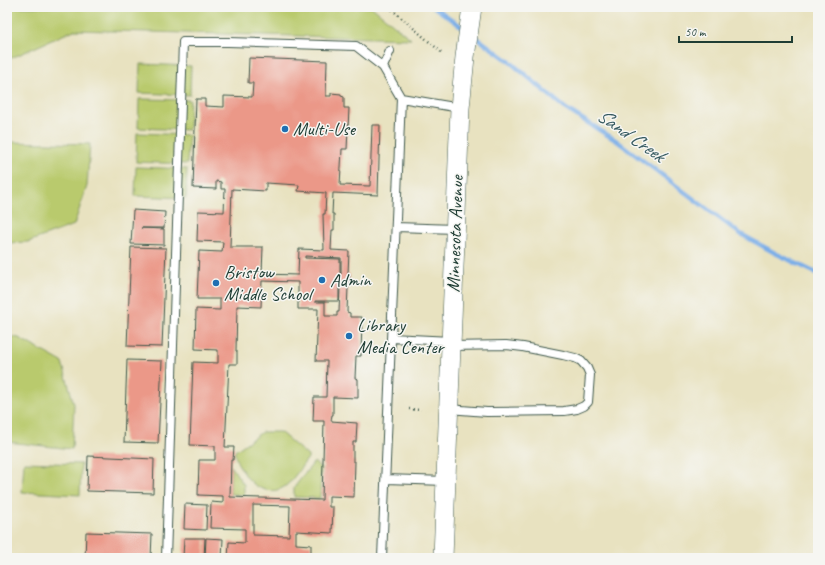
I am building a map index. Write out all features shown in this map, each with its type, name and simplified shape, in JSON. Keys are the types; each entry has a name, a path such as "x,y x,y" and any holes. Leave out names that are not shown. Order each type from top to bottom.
{"street":[{"name":"Minnesota Avenue","path":"443,558 460,108 464,57 472,7"}],"lane":[{"path":"166,558 183,42 356,46 383,67 401,98 382,558"},
{"path":"383,67 390,51"},
{"path":"401,98 460,108"},
{"path":"396,227 455,229"},
{"path":"391,338 523,347 575,358 581,361 587,368 590,375 588,402 584,406 577,409 564,411 487,412 448,409"},
{"path":"386,479 446,481"}],"path":[{"path":"389,7 442,52"},
{"path":"409,409 421,410"}],"green space":[{"path":"7,7 372,7 411,39 74,30 7,60"},
{"path":"140,64 191,66 190,95 139,93"},
{"path":"139,99 190,100 189,130 138,128"},
{"path":"137,133 189,135 187,164 136,162"},
{"path":"7,142 90,144 87,186 74,225 28,242 7,243"},
{"path":"136,167 187,169 186,198 135,196"},
{"path":"7,336 19,338 62,362 74,404 72,449 7,442"},
{"path":"262,432 280,432 308,456 297,474 289,483 278,490 266,490 255,485 246,476 236,458 235,451"},
{"path":"24,462 81,464 80,495 22,492"},
{"path":"314,462 321,468 320,498 294,497 294,488"},
{"path":"231,466 244,485 244,495 230,494"}],"building":[{"path":"249,58 327,61 326,96 331,96 331,93 341,94 341,96 344,97 344,108 349,108 347,149 342,149 340,185 370,186 372,125 380,125 378,195 333,193 332,214 334,214 334,230 332,230 331,250 349,251 348,274 350,274 347,312 350,313 350,317 362,317 361,356 356,356 355,378 358,379 358,398 333,397 333,415 331,421 357,423 356,442 353,442 353,461 355,461 354,497 329,496 329,507 333,507 332,533 296,531 296,544 311,545 311,558 228,558 229,542 245,543 245,529 210,528 211,502 223,503 223,496 198,495 199,460 215,460 215,446 190,445 193,362 218,363 218,350 195,349 196,309 220,310 220,299 197,299 199,251 222,252 223,242 197,241 198,211 224,212 225,189 221,189 221,182 216,181 216,189 193,188 196,99 205,99 205,106 224,107 224,96 252,97 253,83 248,83","holes":["266,183 299,185 298,191 326,193 325,214 323,214 324,250 299,249 298,275 262,274 263,247 230,247 232,189 266,191","305,256 341,258 341,274 340,259 305,258","262,281 298,282 298,309 318,309 316,361 327,361 326,397 314,397 313,421 324,421 322,500 230,497 231,460 233,460 234,447 225,447 229,364 237,364 237,306 261,307","340,287 339,312 337,312 337,316 325,316 325,302 315,302 339,301","253,505 290,506 289,536 253,535"]},
{"path":"133,210 165,212 164,228 141,228 164,229 164,245 131,244"},
{"path":"131,247 166,248 162,347 127,346"},
{"path":"127,360 162,361 158,443 124,442"},
{"path":"88,456 154,459 153,493 87,491"},
{"path":"185,504 207,505 206,530 184,529"},
{"path":"86,532 152,534 151,558 85,558"},
{"path":"184,538 205,538 204,558 183,558"},
{"path":"206,538 223,539 222,558 205,558"}],"waterway":[{"name":"Sand Creek","path":"434,7 464,28"},
{"name":"Sand Creek","path":"473,35 509,61 566,109 617,141 739,233 818,274"}],"place":[{"name":"Multi-Use","path":"285,129"},
{"name":"Admin","path":"322,280"},
{"name":"Bristow Middle School","path":"216,283"},
{"name":"Library Media Center","path":"349,336"}]}
